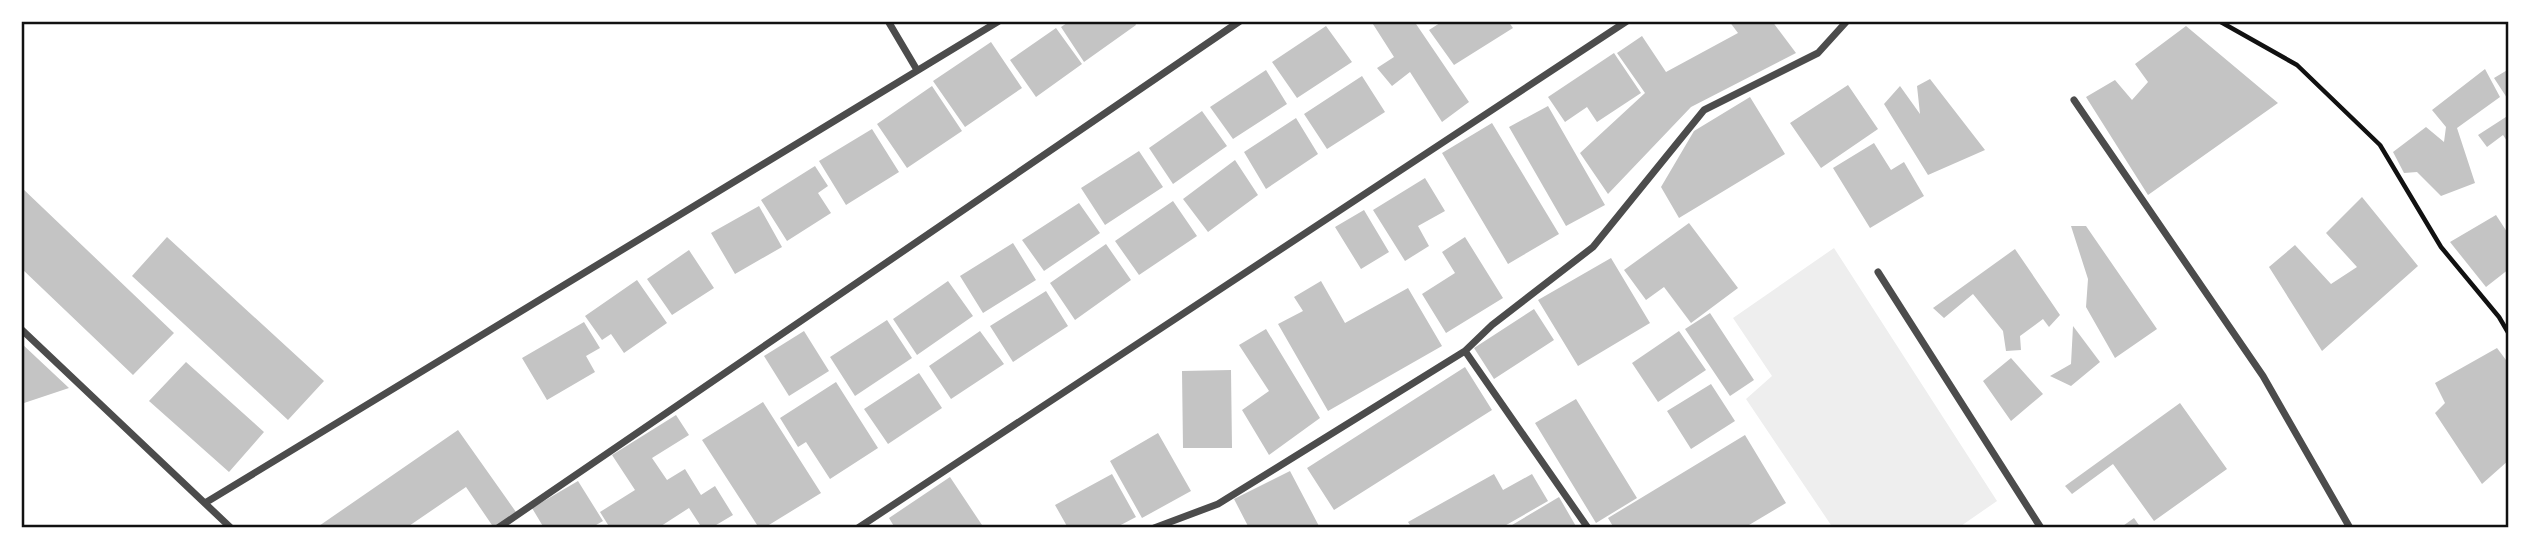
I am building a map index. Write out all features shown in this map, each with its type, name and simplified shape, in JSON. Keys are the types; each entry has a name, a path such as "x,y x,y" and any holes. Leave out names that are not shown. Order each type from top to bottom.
{"street":[{"path":"888,21 918,70"},
{"path":"205,503 999,21"},
{"path":"498,528 1240,21"},
{"path":"859,528 1627,21"},
{"path":"1154,528 1218,504 1465,351 1492,325 1592,247 1704,110 1818,52 1847,21"},
{"path":"2074,100 2263,376 2350,528"},
{"path":"1878,272 2041,528"},
{"path":"21,329 232,528"},
{"path":"1465,351 1588,528"}],"path":[{"path":"2219,21 2297,65 2380,145 2441,247 2499,317 2509,334"}],"shaded area":[{"path":"1834,248 1997,501 1958,528 1833,528 1746,399 1772,376 1733,318"}],"building":[{"path":"1070,21 1134,21 1136,25 1084,62 1061,27"},
{"path":"1371,21 1414,21 1469,102 1442,122 1410,72 1392,86 1377,68 1394,57"},
{"path":"1443,21 1508,21 1513,28 1454,65 1429,30"},
{"path":"1729,21 1772,21 1796,53 1691,107 1608,194 1580,153 1645,93 1617,53 1642,36 1666,72 1738,33"},
{"path":"1326,26 1352,62 1297,98 1272,62"},
{"path":"2186,26 2278,103 2148,195 2086,97 2115,80 2132,100 2148,82 2135,64"},
{"path":"1056,28 1082,64 1036,97 1010,60"},
{"path":"991,42 1022,88 965,127 933,81"},
{"path":"1614,53 1641,93 1597,122 1587,107 1565,122 1548,97"},
{"path":"2485,69 2500,97 2457,128 2475,183 2441,196 2417,172 2404,173 2393,152 2426,127 2444,142 2446,127 2432,110"},
{"path":"2509,69 2509,101 2494,78"},
{"path":"1266,70 1287,104 1233,139 1210,107"},
{"path":"1362,76 1385,112 1327,149 1304,114"},
{"path":"1930,79 1985,150 1928,175 1884,104 1900,86 1920,114 1917,86"},
{"path":"1848,85 1878,129 1821,168 1790,123"},
{"path":"932,86 962,131 907,168 877,124"},
{"path":"1750,97 1785,154 1679,218 1661,187 1694,131"},
{"path":"1548,106 1605,205 1566,226 1509,127"},
{"path":"1202,111 1227,146 1173,184 1149,148"},
{"path":"2509,115 2509,144 2503,135 2487,147 2478,135"},
{"path":"1296,118 1318,154 1266,189 1244,152"},
{"path":"1492,123 1559,234 1508,264 1442,153"},
{"path":"872,129 899,172 846,205 819,161"},
{"path":"1874,143 1891,170 1904,162 1924,196 1870,228 1833,168"},
{"path":"1139,151 1163,187 1105,225 1081,188"},
{"path":"1235,160 1258,195 1208,232 1183,199"},
{"path":"815,166 828,186 818,193 831,213 787,241 761,200"},
{"path":"1425,178 1445,211 1418,226 1429,246 1405,261 1373,210"},
{"path":"21,187 174,333 133,375 21,268"},
{"path":"2362,197 2418,266 2322,351 2269,267 2295,245 2331,284 2357,267 2326,233"},
{"path":"1173,201 1197,236 1139,275 1115,241"},
{"path":"1079,203 1100,233 1044,271 1022,240"},
{"path":"759,206 782,247 735,274 711,233"},
{"path":"1364,210 1389,252 1361,269 1335,227"},
{"path":"2496,215 2509,235 2509,269 2486,287 2450,242"},
{"path":"1689,223 1738,288 1691,323 1664,287 1646,300 1624,270"},
{"path":"2071,226 2086,226 2157,329 2115,358 2086,307 2088,279"},
{"path":"167,237 324,381 288,420 132,276"},
{"path":"1465,237 1503,298 1446,333 1422,294 1455,273 1442,252"},
{"path":"1013,243 1036,280 983,313 960,276"},
{"path":"1106,244 1131,280 1075,320 1050,283"},
{"path":"2015,249 2060,315 2049,327 2043,319 2020,336 2021,350 2006,351 2003,331 1973,294 1944,318 1933,308"},
{"path":"689,250 714,288 672,315 647,279"},
{"path":"1611,258 1650,323 1578,366 1538,300"},
{"path":"637,280 667,323 624,353 611,334 602,340 585,316"},
{"path":"948,281 973,316 917,355 893,319"},
{"path":"1321,281 1345,323 1408,288 1442,346 1328,411 1278,324 1303,311 1294,297"},
{"path":"1046,291 1068,326 1013,362 990,326"},
{"path":"1534,309 1554,340 1494,379 1474,348"},
{"path":"1710,313 1754,380 1730,396 1685,329"},
{"path":"887,320 912,358 855,396 830,357"},
{"path":"584,322 600,348 586,356 595,372 547,400 522,358"},
{"path":"2073,326 2100,362 2071,386 2050,376 2071,364"},
{"path":"1266,329 1320,418 1269,455 1242,410 1269,391 1239,345"},
{"path":"804,331 829,371 789,396 764,356"},
{"path":"980,331 1004,364 951,399 929,366"},
{"path":"1679,331 1706,370 1658,402 1632,363"},
{"path":"21,343 69,388 21,404"},
{"path":"2497,348 2509,364 2509,460 2482,484 2435,413 2445,403 2435,383"},
{"path":"2011,358 2043,394 2011,421 1983,381"},
{"path":"186,362 264,432 229,472 149,401"},
{"path":"1465,367 1492,410 1334,510 1307,468"},
{"path":"1231,370 1232,448 1183,448 1182,371"},
{"path":"919,373 942,408 888,444 864,409"},
{"path":"836,382 878,448 830,479 806,442 798,447 780,418"},
{"path":"1711,384 1735,421 1691,449 1667,411"},
{"path":"1576,399 1637,498 1596,523 1535,423"},
{"path":"763,402 821,493 764,528 759,528 702,440"},
{"path":"2180,403 2227,469 2154,521 2113,464 2072,494 2065,486"},
{"path":"676,415 689,435 652,458 667,480 685,469 701,495 715,486 733,515 711,528 702,528 689,508 658,528 610,528 600,512 635,490 612,455"},
{"path":"458,430 516,512 494,528 466,487 406,528 316,528"},
{"path":"1158,433 1191,491 1142,518 1110,461"},
{"path":"1745,435 1786,503 1744,528 1614,528 1608,518"},
{"path":"1290,471 1320,528 1249,528 1234,499"},
{"path":"1112,474 1136,517 1115,528 1068,528 1055,505"},
{"path":"1494,474 1503,490 1532,474 1548,501 1501,528 1412,528 1408,522"},
{"path":"950,477 984,528 895,528 889,518"},
{"path":"578,481 603,521 591,528 544,528 532,508"},
{"path":"1559,497 1577,528 1507,528"},
{"path":"2134,518 2141,528 2120,528"}]}
